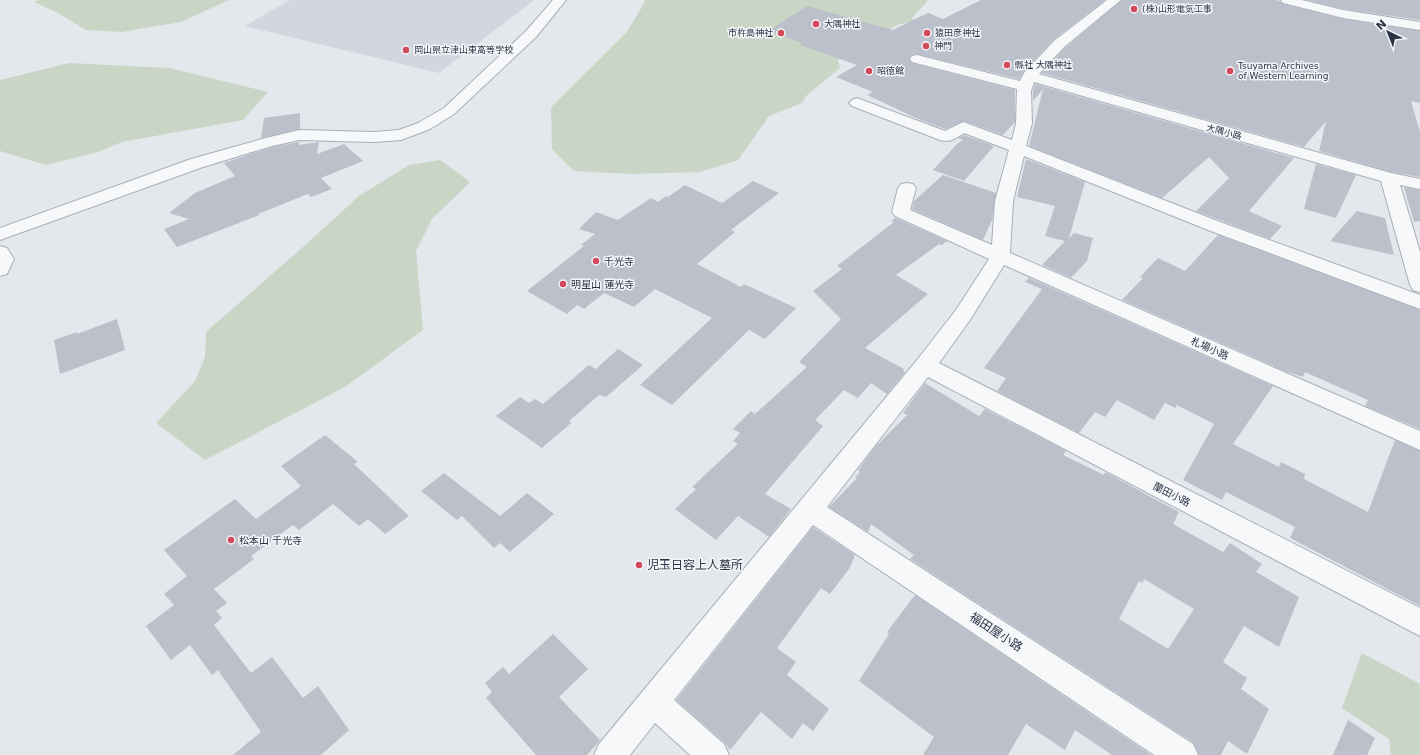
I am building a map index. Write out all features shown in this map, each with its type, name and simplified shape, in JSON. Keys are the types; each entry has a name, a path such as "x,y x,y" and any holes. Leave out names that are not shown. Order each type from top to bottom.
{"street":[{"path":"0,234 197,163 268,142 299,135 374,137 401,135 424,126 449,111 531,34 560,0"},
{"path":"610,755 925,366 963,315 1000,257 1004,201 1024,123 1024,92 1027,81 1059,44 1115,0"},
{"path":"1287,0 1352,15 1420,26"},
{"path":"1348,0 1352,15"},
{"name":"大隅小路","path":"917,59 1027,81 1202,126 1389,178 1420,184"},
{"path":"856,103 946,137 963,127 1214,226 1420,302"},
{"path":"1389,178 1420,285"},
{"name":"札場小路","path":"907,188 901,212 1000,257 1420,441"},
{"path":"0,252 5,259 0,270"},
{"name":"蘭田小路","path":"925,366 1420,623"},
{"name":"福田屋小路","path":"810,509 1182,755"},
{"path":"654,702 713,755"}],"shaded area":[{"name":"岡山県立津山東高等学校","path":"290,0 534,0 439,73 245,26"}],"green space":[{"path":"40,0 229,0 181,22 122,32 86,30 56,12 34,2"},
{"path":"645,0 927,0 912,18 916,21 914,24 905,23 897,25 838,60 840,68 806,96 802,103 769,116 738,160 700,172 631,174 574,171 552,149 551,107 626,33"},
{"path":"69,63 169,68 268,92 243,120 122,142 98,152 46,165 0,151 0,80"},
{"path":"440,160 470,182 432,219 416,251 423,330 345,387 205,460 156,423 195,381 205,357 206,332 359,196 409,165"},
{"path":"1362,653 1420,684 1420,755 1391,755 1389,739 1342,708"}],"building":[{"path":"981,0 1105,0 1053,40 1023,72 1019,79 917,54 911,55 909,60 912,63 1015,90 1015,122 1003,135 964,121 945,129 918,119 867,95 873,92 836,77 857,65 800,45 802,43 768,31 807,6 893,30 928,13 943,19"},
{"path":"1122,0 1276,0 1283,4 1343,19 1420,31 1420,103 1411,101 1420,132 1420,177 1391,172 1319,151 1326,121 1304,147 1042,73 1065,48"},
{"path":"1308,0 1420,0 1420,20 1343,9"},
{"path":"1035,84 1294,158 1249,211 1282,226 1270,239 1196,211 1229,178 1209,157 1162,198 1029,146 1043,89 1033,101"},
{"path":"300,113 300,129 261,138 264,118"},
{"path":"964,135 994,146 964,181 933,170 957,144 963,140 958,138"},
{"path":"299,142 299,145 319,142 317,154 344,144 363,161 321,178 332,189 311,197 308,194 177,247 164,229 189,219 169,213 195,193 235,176 224,163 272,147"},
{"path":"1026,159 1085,182 1069,238 1074,233 1093,238 1087,261 1071,278 1042,265 1065,241 1045,236 1055,206 1017,197"},
{"path":"1316,164 1356,175 1336,218 1304,209"},
{"path":"943,175 996,193 992,220 983,240 912,209 914,201"},
{"path":"753,181 779,193 731,230 735,232 697,264 741,287 744,284 796,308 765,339 749,330 672,405 640,385 712,318 655,289 634,307 604,293 584,309 577,305 567,314 527,291 584,246 581,245 595,234 579,229 596,212 618,220 651,198 658,202 685,185 722,203"},
{"path":"1404,187 1420,190 1420,221 1414,222"},
{"path":"1357,211 1385,218 1394,255 1330,241"},
{"path":"895,218 947,241 942,245 939,244 896,275 928,294 865,348 904,369 903,370 905,372 887,394 871,383 858,398 844,390 815,420 823,426 765,494 791,509 769,537 738,516 716,540 675,509 696,489 692,487 738,444 733,441 740,433 733,429 751,411 755,414 807,367 799,362 841,319 813,291 842,269 837,266 894,222 891,221"},
{"path":"1218,235 1420,310 1420,429 1365,406 1368,400 1305,372 1303,377 1285,371 1122,300 1143,278 1140,277 1158,258 1185,271"},
{"path":"1029,278 1273,386 1233,444 1279,467 1281,462 1305,474 1304,479 1368,512 1395,440 1420,451 1420,606 1290,538 1295,527 1226,492 1222,500 1183,480 1214,424 1177,405 1175,408 1165,403 1154,420 1117,400 1105,417 1095,412 1079,433 997,391 1006,378 984,368 1042,289 1025,282"},
{"path":"117,319 125,350 60,374 54,340 77,332 77,334"},
{"path":"618,349 643,365 606,397 599,395 569,421 571,423 542,448 496,416 520,397 529,403 535,399 543,404 589,365 596,369"},
{"path":"925,383 979,416 985,409 1066,451 1063,455 1104,475 1105,472 1179,512 1173,524 1223,552 1230,543 1262,564 1256,572 1299,597 1279,647 1244,626 1223,662 1247,678 1241,689 1269,709 1247,754 1228,741 1221,755 1199,755 1194,743 910,559 914,555 871,524 868,532 829,507 857,478 855,477 860,472 858,470 875,447 907,415 903,413","holes":["1144,579 1194,609 1168,649 1119,619 1139,581 1142,583"]},
{"path":"325,435 358,462 354,464 409,516 385,534 368,519 359,526 333,504 299,530 293,525 251,556 254,559 214,589 227,603 216,611 222,618 214,625 251,673 272,657 303,698 318,686 349,730 321,755 233,755 261,732 218,670 212,675 190,645 171,660 146,626 174,605 164,594 187,576 164,550 235,499 256,519 301,486 281,466"},
{"path":"444,473 500,516 527,493 554,514 510,552 500,543 494,548 462,516 457,520 421,491"},
{"path":"813,527 855,555 849,569 830,594 821,588 777,648 796,662 787,675 829,709 813,731 803,723 792,739 761,712 730,750 725,743 676,700"},
{"path":"915,595 1151,755 1112,755 1075,730 1065,750 1026,724 1008,755 923,755 934,737 859,681 889,634 887,632"},
{"path":"553,634 588,669 559,697 600,740 587,755 536,755 486,698 492,692 485,683 503,667 509,674"},
{"path":"1348,720 1375,738 1367,755 1333,755"}],"place":[{"name":"(株)山形電気工事","path":"1134,9"},
{"name":"大隅神社","path":"816,24"},
{"name":"市杵島神社","path":"781,33"},
{"name":"猿田彦神社","path":"927,33"},
{"name":"神門","path":"926,46"},
{"name":"岡山県立津山東高等学校","path":"406,50"},
{"name":"縣社 大隅神社","path":"1007,65"},
{"name":"昭徳館","path":"869,71"},
{"name":"Tsuyama Archives of Western Learning","path":"1230,71"},
{"name":"千光寺","path":"596,261"},
{"name":"明星山 蓮光寺","path":"563,284"},
{"name":"松本山 千光寺","path":"231,540"},
{"name":"児玉日容上人墓所","path":"639,565"}]}
